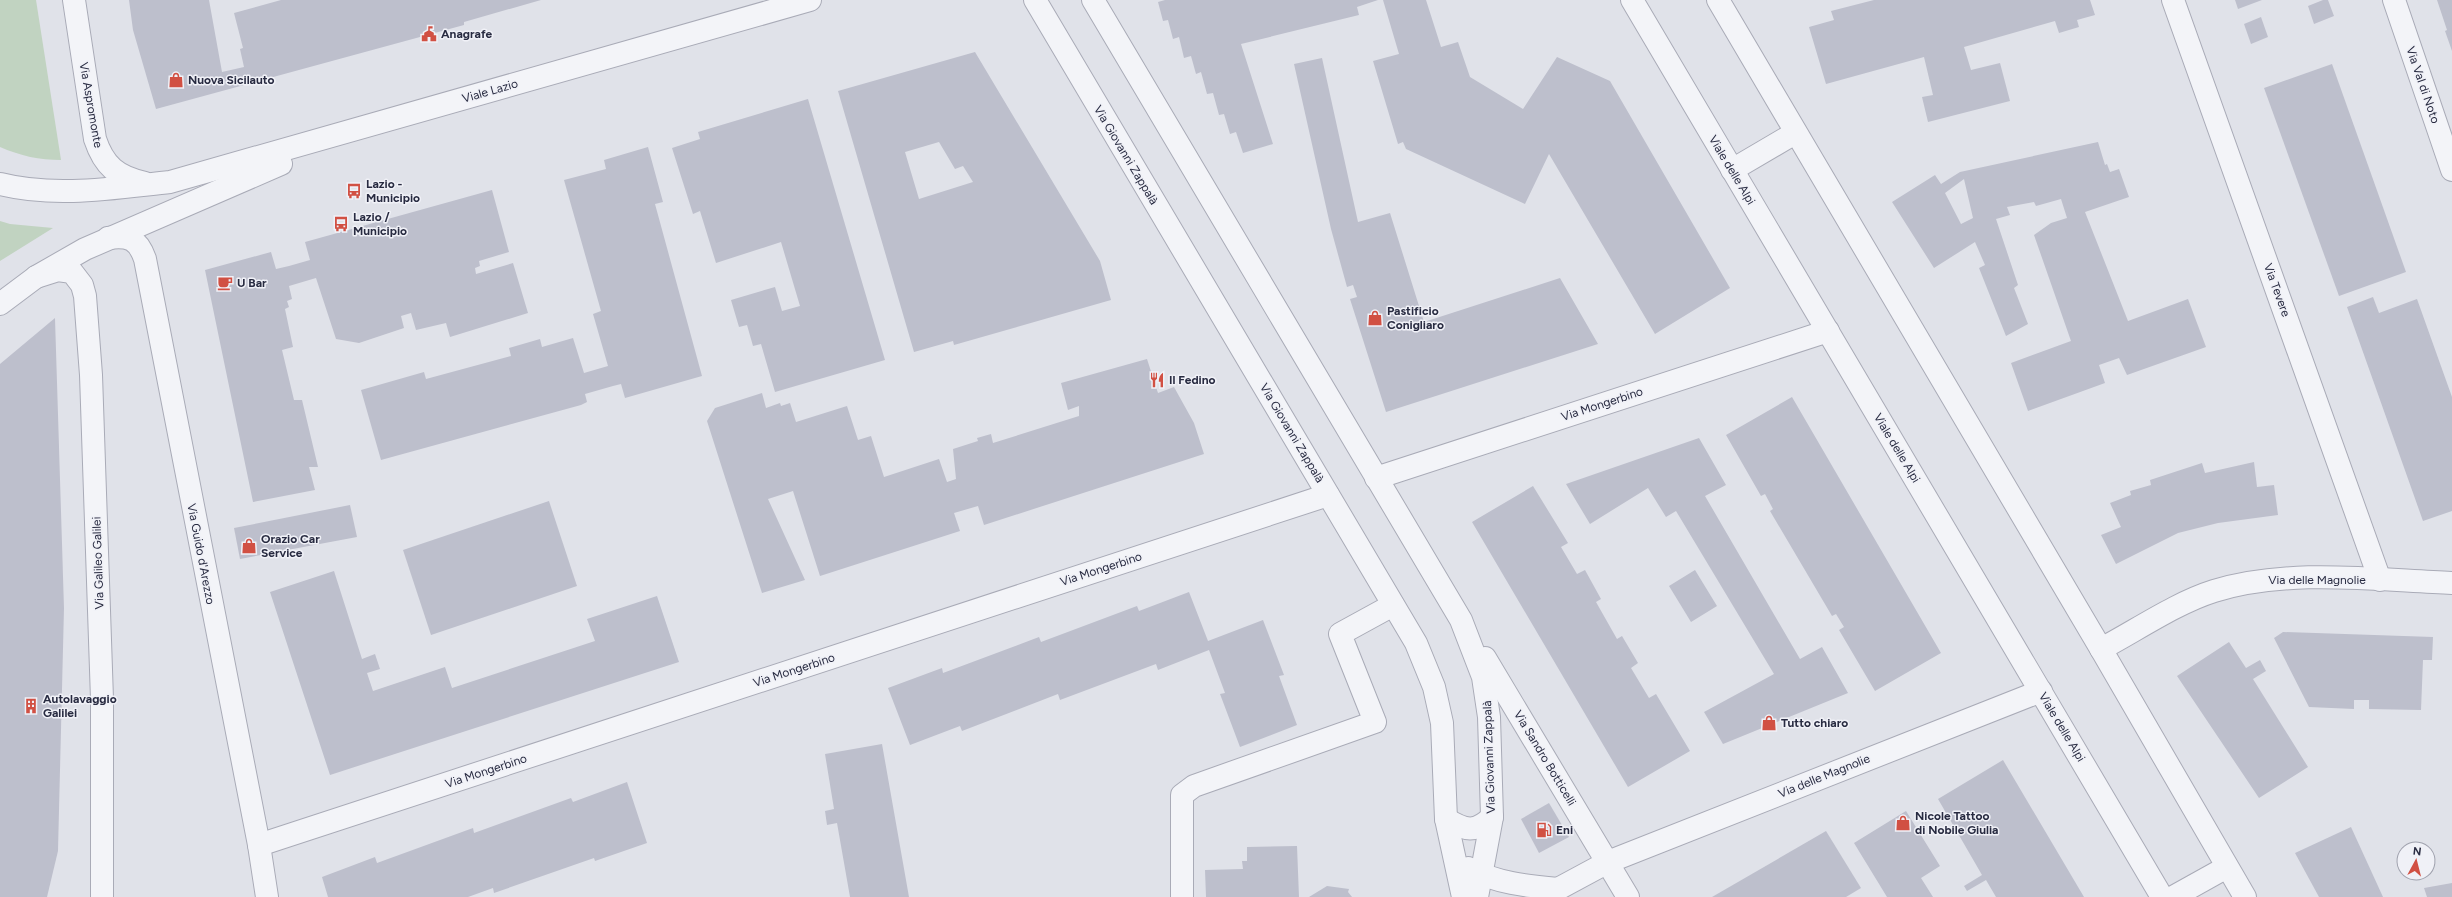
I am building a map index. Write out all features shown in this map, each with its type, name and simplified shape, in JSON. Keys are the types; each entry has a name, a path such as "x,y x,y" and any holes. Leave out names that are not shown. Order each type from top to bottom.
{"street":[{"name":"Via Aspromonte","path":"74,0 95,139 100,154 110,168 123,176 144,183 170,182"},
{"name":"Viale Lazio","path":"170,182 810,0"},
{"name":"Via Giovanni Zappalà","path":"1035,0 1416,643 1434,687 1442,723 1446,819 1463,897"},
{"name":"Via Giovanni Zappalà","path":"1093,0 1376,478 1462,620 1483,678 1489,717 1492,817 1477,897"},
{"name":"Viale delle Alpi","path":"1632,0 2162,897"},
{"path":"1718,0 1795,133 2101,649 2245,897"},
{"name":"Via Tevere","path":"2173,0 2380,580"},
{"name":"Via Val di Noto","path":"2394,0 2452,170"},
{"path":"0,304 36,277 108,238 369,126"},
{"path":"1732,170 1795,133"},
{"path":"0,184 20,189 75,191 170,182"},
{"name":"Via Guido d'Arezzo","path":"108,238 126,236 134,240 141,248 144,259 259,845 267,897"},
{"name":"Via Galileo Galilei","path":"36,277 58,270 72,272 82,285 87,315 95,468 102,699 102,897"},
{"name":"Via Mongerbino","path":"1376,478 1828,331"},
{"name":"Via Mongerbino","path":"259,845 1328,494"},
{"name":"Via delle Magnolie","path":"2101,649 2165,614 2214,591 2259,581 2310,578 2452,582"},
{"path":"1182,897 1182,795 1194,786 1375,722 1340,634 1393,605"},
{"name":"Via Sandro Botticelli","path":"1462,620 1628,897"},
{"name":"Via delle Magnolie","path":"1550,893 1608,862 2041,691"},
{"path":"1446,819 1462,828 1480,827 1492,817"},
{"path":"1455,861 1481,875 1550,893"},
{"path":"2173,897 2227,867"}],"green space":[{"path":"0,0 36,0 61,160 30,157 0,147"},
{"path":"0,221 10,224 53,228 0,261"}],"building":[{"path":"129,0 209,0 222,72 244,67 240,49 243,48 234,13 281,0 541,0 464,22 464,25 156,109 133,30"},
{"path":"1165,0 1378,0 1357,7 1359,15 1241,44 1273,144 1243,153 1236,132 1230,134 1224,114 1219,115 1213,93 1207,94 1201,72 1196,74 1191,56 1184,58 1179,37 1173,39 1168,20 1163,21 1158,2"},
{"path":"1383,0 1426,0 1441,47 1458,42 1470,77 1523,109 1557,57 1610,81 1730,288 1655,334 1549,154 1525,204 1406,149 1403,142 1398,144 1373,61 1399,54"},
{"path":"1874,0 2090,0 2095,15 2077,20 2079,27 2059,33 2055,21 1964,47 1971,70 2000,63 2010,101 1928,122 1922,97 1933,95 1924,57 1826,84 1809,27 1834,20 1831,11"},
{"path":"2235,0 2262,0 2238,9"},
{"path":"2323,0 2328,0 2334,16 2314,24 2308,6"},
{"path":"2437,0 2452,0 2452,51 2445,31 2447,30"},
{"path":"2261,17 2268,37 2251,44 2244,24"},
{"path":"975,52 1100,261 1111,300 954,345 953,341 914,352 838,91","holes":["939,142 955,169 963,166 973,182 919,199 905,152"]},
{"path":"1322,58 1358,222 1390,213 1424,322 1560,278 1598,344 1386,412 1350,299 1357,297 1353,285 1347,287 1331,229 1294,64"},
{"path":"2332,64 2406,272 2339,296 2264,88"},
{"path":"808,99 885,360 775,392 761,344 753,346 747,325 739,327 731,300 775,287 782,311 800,306 781,242 716,263 700,211 693,214 672,148 700,139 698,132"},
{"path":"2098,142 2105,165 2107,164 2110,172 2119,169 2129,197 2085,212 2128,321 2188,299 2206,347 2127,375 2119,358 2099,365 2105,383 2028,411 2011,363 2071,341 2034,235 2051,223 2067,218 2061,199 2036,206 2034,202 2007,207 2010,215 1996,219 2018,285 2014,288 2028,324 2006,336 1979,268 1985,265 1975,242 1934,268 1892,202 1935,175 1941,184 1960,172","holes":["1964,179 1973,218 1961,224 1945,193"]},
{"path":"648,147 663,202 655,204 702,376 625,398 621,384 613,386 585,394 587,402 581,405 381,460 361,390 424,372 426,379 511,356 509,348 540,339 542,347 573,338 584,373 608,366 593,314 601,311 564,180 606,169 604,160"},
{"path":"492,190 509,252 479,261 480,266 475,268 476,274 513,263 528,313 450,337 446,323 416,330 411,313 401,316 404,328 359,343 336,339 316,278 289,286 292,299 287,301 289,307 285,309 293,347 282,350 294,400 302,400 318,467 309,467 315,490 253,502 205,270 271,252 276,269 289,266 310,260 305,242"},
{"path":"2373,297 2379,313 2417,299 2452,397 2452,511 2423,521 2347,307"},
{"name":"Autolavaggio Galilei","path":"55,318 64,608 58,851 47,897 0,897 0,364"},
{"path":"1147,359 1158,393 1174,387 1194,423 1204,454 984,525 978,506 954,513 960,531 820,576 793,491 768,499 805,580 762,593 707,421 715,408 762,393 766,408 780,403 781,406 790,403 796,422 847,406 858,440 871,436 884,477 939,459 947,482 956,479 953,449 978,441 977,438 991,434 993,443 1079,416 1079,406 1068,410 1061,383"},
{"path":"1792,397 1941,653 1875,691 1839,630 1844,627 1836,614 1832,616 1770,511 1773,509 1765,494 1761,496 1726,435"},
{"path":"1699,438 1726,485 1705,496 1800,659 1822,647 1848,693 1723,744 1704,712 1774,674 1676,511 1666,517 1648,488 1590,524 1566,484"},
{"path":"2254,462 2257,487 2274,485 2278,515 2218,523 2178,533 2116,564 2101,535 2121,527 2110,503 2131,495 2130,491 2151,485 2150,480 2202,463 2205,473"},
{"path":"1533,486 1568,543 1561,547 1577,574 1585,570 1601,599 1596,602 1617,639 1622,636 1638,663 1631,668 1649,698 1656,694 1690,751 1628,787 1472,522"},
{"path":"549,501 577,586 431,635 403,550"},
{"path":"350,505 357,537 240,559 234,528"},
{"path":"1695,570 1717,606 1691,622 1669,586"},
{"path":"334,571 362,659 375,654 380,669 367,673 373,691 445,667 452,688 595,641 587,619 657,596 679,662 330,775 270,592"},
{"path":"1189,592 1208,641 1263,620 1284,675 1279,676 1297,725 1240,747 1220,694 1225,693 1209,650 1158,670 1156,664 1060,700 1058,694 962,731 960,726 910,745 888,688 942,668 943,673 1039,637 1041,642 1137,606 1139,611"},
{"path":"2283,632 2433,637 2432,660 2423,660 2421,710 2369,709 2369,700 2354,700 2354,709 2309,707 2274,638"},
{"path":"2229,642 2246,668 2260,660 2266,671 2253,679 2308,767 2259,798 2177,676"},
{"path":"882,744 909,897 850,897 837,823 827,825 825,811 834,809 825,754"},
{"path":"2003,760 2084,897 1996,897 1986,880 1967,891 1964,886 1982,875 1938,799"},
{"path":"627,782 647,843 595,861 594,858 494,893 493,888 468,897 328,897 322,877 375,857 377,863 473,828 474,833 571,798 573,802"},
{"path":"1549,803 1569,837 1539,853 1521,819"},
{"path":"1906,811 1940,866 1921,878 1933,897 1887,897 1854,843"},
{"path":"2351,827 2383,897 2319,897 2295,853"},
{"path":"1826,831 1861,888 1846,897 1712,897"},
{"path":"1297,846 1299,897 1206,897 1205,870 1243,869 1242,861 1247,861 1247,847"},
{"path":"2452,883 2452,897 2427,897 2424,888"},
{"path":"1327,886 1349,889 1348,892 1352,897 1309,897"}],"place":[{"name":"Anagrafe","path":"429,34"},
{"name":"Nuova Sicilauto","path":"176,80"},
{"name":"Lazio - Municipio","path":"354,191"},
{"name":"Lazio / Municipio","path":"341,224"},
{"name":"U Bar","path":"225,283"},
{"name":"Pastificio Conigliaro","path":"1375,318"},
{"name":"Il Fedino","path":"1157,380"},
{"name":"Orazio Car Service","path":"249,546"},
{"name":"Autolavaggio Galilei","path":"31,706"},
{"name":"Tutto chiaro","path":"1769,723"},
{"name":"Nicole Tattoo di Nobile Giulia","path":"1903,823"},
{"name":"Eni","path":"1544,830"}]}
